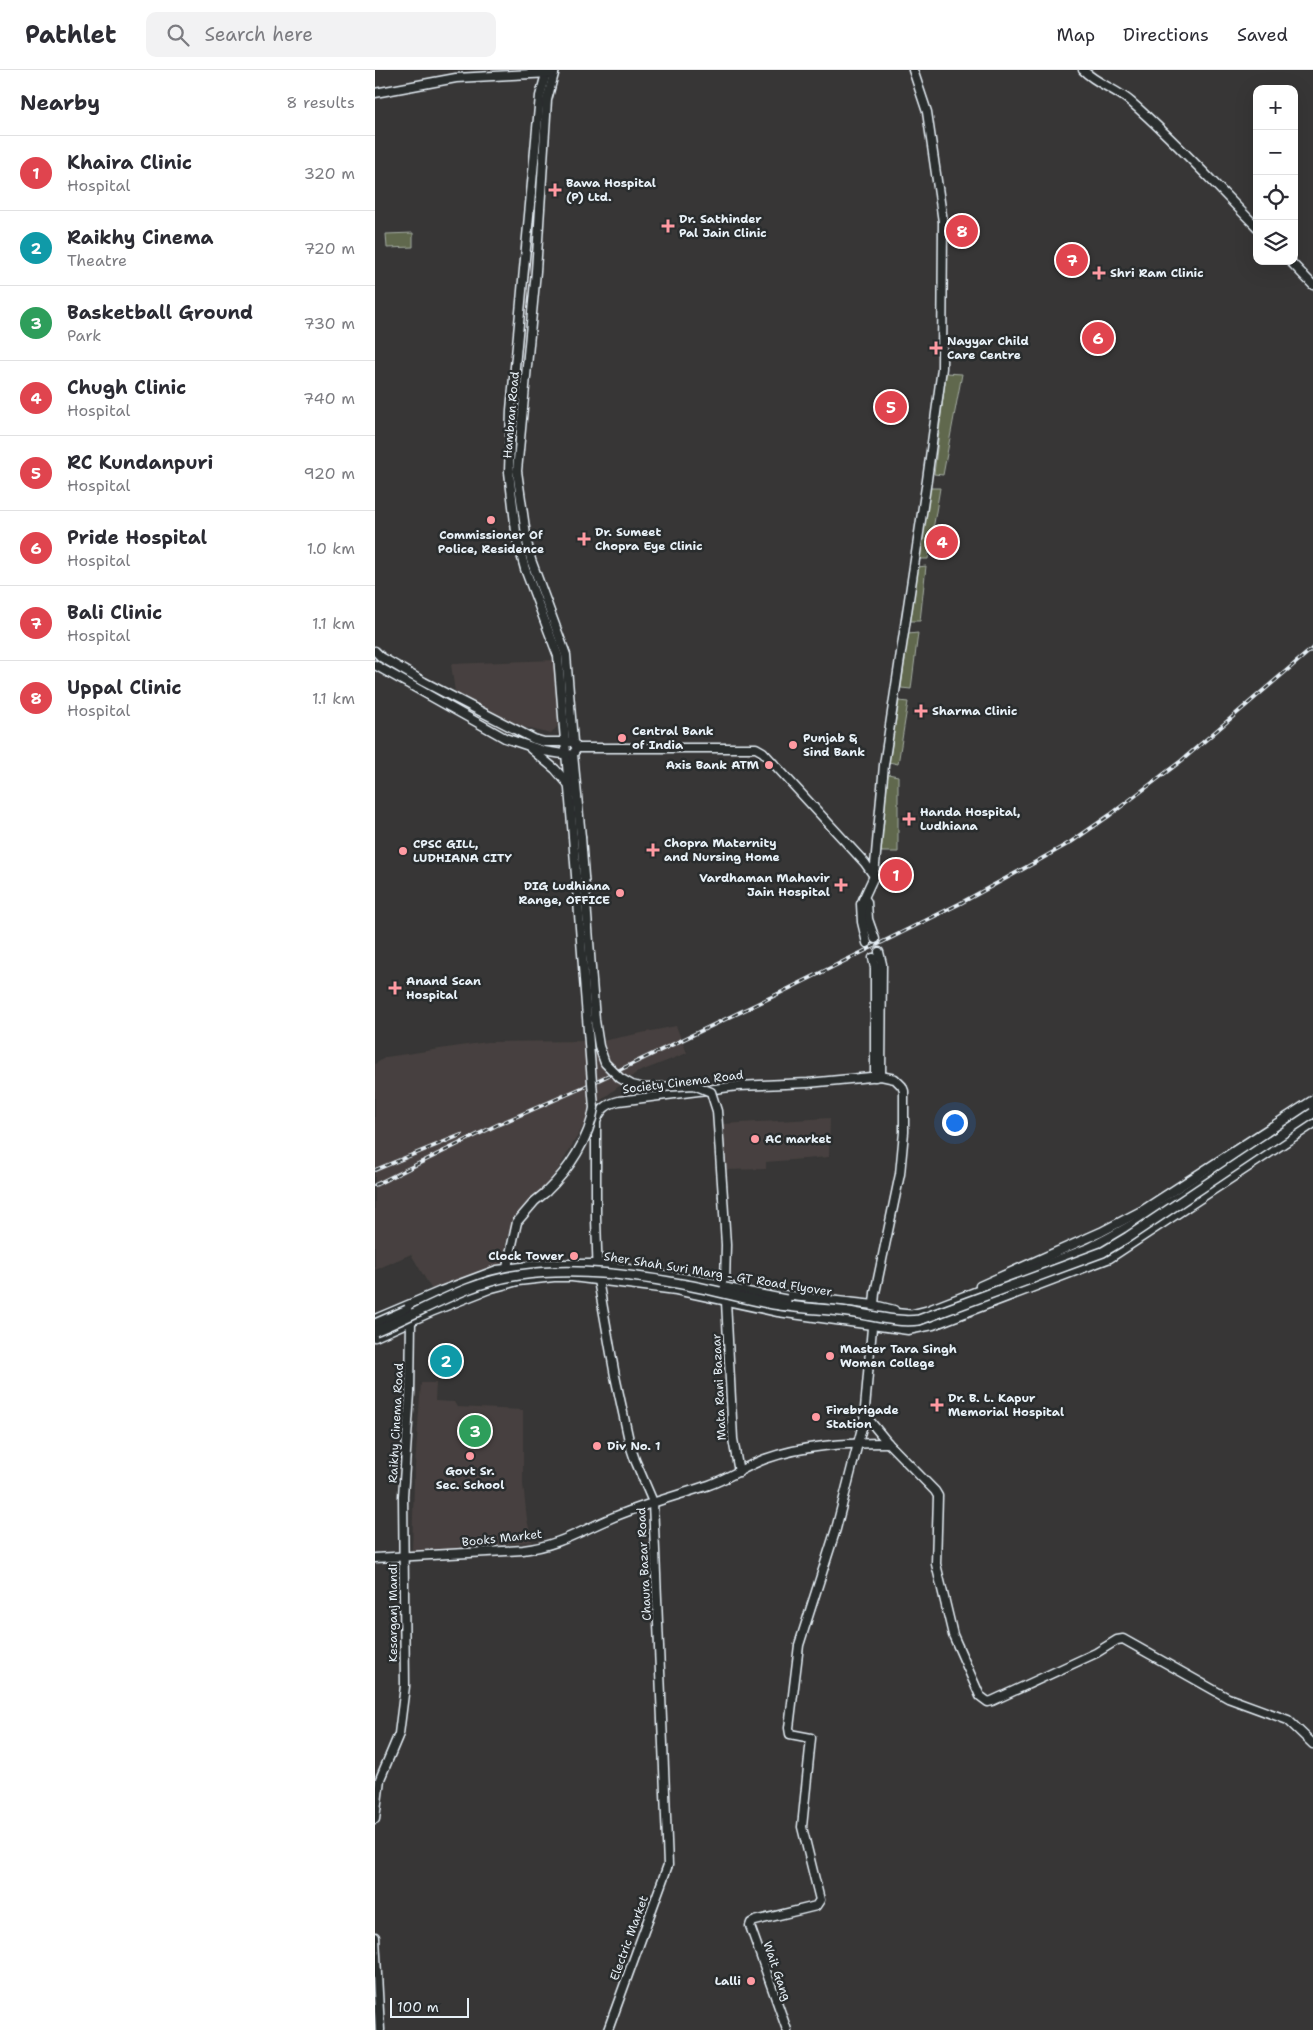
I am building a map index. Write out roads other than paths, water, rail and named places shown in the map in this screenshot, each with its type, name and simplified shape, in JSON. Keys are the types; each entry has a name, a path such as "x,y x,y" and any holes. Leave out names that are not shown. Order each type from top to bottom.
{"main road":[{"name":"Sher Shah Suri Marg - GT Road Flyover","path":"375,1324 476,1280 503,1272 547,1266 607,1268 678,1278 777,1298 899,1315 919,1313 1090,1248 1114,1236 1182,1194 1313,1107"},
{"name":"Sher Shah Suri Marg - GT Road Flyover","path":"375,1331 477,1286 509,1276 544,1272 604,1273 692,1286 774,1304 857,1313 895,1320 919,1320 1103,1252 1313,1113"}],"street":[{"path":"867,943 862,922 861,904 874,876 884,766 942,368 943,222 927,112 913,70"},
{"path":"1083,70 1090,77 1130,102 1184,151 1253,223"},
{"path":"375,93 456,78 551,72"},
{"name":"Hambran Road","path":"551,72 541,96 511,410 509,472 517,540 525,569 558,656 565,754 577,837"},
{"name":"Hambran Road","path":"551,72 547,100 536,265 517,471 531,560 566,655 575,748 577,837"},
{"path":"1294,265 1313,285"},
{"path":"375,651 381,657 424,682 534,739 544,742 565,742 575,748 756,748 763,752 865,863 874,876"},
{"path":"375,664 505,738 527,746 565,754 575,748"},
{"path":"527,746 555,769 569,785"},
{"path":"506,1284 507,1269 517,1222 535,1201 558,1181 586,1136 593,1119 594,1108 577,837"},
{"path":"577,837 595,1020 601,1054 612,1072 633,1085 644,1088 694,1085 711,1092 717,1110 726,1245 725,1284"},
{"path":"864,898 867,902 869,919 875,939"},
{"path":"878,1076 883,964 879,952"},
{"path":"873,958 875,968 878,1076"},
{"path":"859,1443 865,1415 874,1305 898,1183 904,1132 904,1091 902,1086 895,1079 878,1076"},
{"name":"Society Cinema Road","path":"599,1280 595,1133 599,1115 606,1106 619,1101 738,1086 808,1083 878,1076"},
{"path":"375,1319 461,1283 507,1269 547,1264 598,1264 725,1284 764,1293 874,1305 903,1312 919,1311 981,1286 1101,1232 1143,1210 1313,1100"},
{"path":"375,1337 472,1295 506,1284 554,1277 599,1280 676,1290 732,1303 908,1330 933,1325 1110,1258 1313,1124"},
{"name":"Chaura Bazar Road","path":"599,1280 615,1376 630,1444 653,1502 668,1853"},
{"name":"Mata Rani Bazaar","path":"732,1303 733,1439 739,1472"},
{"name":"Raikhy Cinema Road","path":"404,1556 403,1496 410,1393 411,1320"},
{"path":"865,1415 888,1443 935,1490 938,1496 936,1564 953,1635 980,1696 984,1700 992,1701 1096,1653 1120,1639 1128,1641 1228,1698 1288,1720 1313,1744"},
{"name":"Wait Gang","path":"787,2030 750,1928 751,1923 755,1921 816,1906 821,1900 802,1827 811,1738 791,1734 789,1731 799,1645 836,1529 859,1443"},
{"name":"Books Market","path":"375,1558 497,1552 540,1547 572,1537 608,1519 653,1502 710,1485 767,1458 792,1451 827,1446 888,1443"},
{"name":"Kesarganj Mandi","path":"375,1819 380,1779 399,1734 405,1670 404,1556"},
{"name":"Electric Market","path":"607,2030 667,1869 668,1853"},
{"path":"375,1937 380,2030"}],"tunnel":[{"path":"867,943 873,958"}],"railway":[{"path":"375,1185 497,1125 584,1087 784,991 959,904 1071,842 1181,761 1313,648"},
{"path":"375,1170 461,1135"}],"place":[{"name":"Bawa Hospital (P) Ltd.","path":"555,190"},
{"name":"Dr. Sathinder Pal Jain Clinic","path":"668,226"},
{"name":"Uppal Clinic","path":"962,231"},
{"name":"Bali Clinic","path":"1072,260"},
{"name":"Shri Ram Clinic","path":"1099,273"},
{"name":"Pride Hospital","path":"1098,338"},
{"name":"Nayyar Child Care Centre","path":"936,348"},
{"name":"RC Kundanpuri","path":"891,407"},
{"name":"Commissioner Of Police, Residence","path":"491,520"},
{"name":"Dr. Sumeet Chopra Eye Clinic","path":"584,539"},
{"name":"Chugh Clinic","path":"942,542"},
{"name":"Sharma Clinic","path":"921,711"},
{"name":"Central Bank of India","path":"622,738"},
{"name":"Punjab & Sind Bank","path":"793,745"},
{"name":"Axis Bank ATM","path":"769,765"},
{"name":"Handa Hospital, Ludhiana","path":"909,819"},
{"name":"Chopra Maternity and Nursing Home","path":"653,850"},
{"name":"CPSC GILL, LUDHIANA CITY","path":"403,851"},
{"name":"Khaira Clinic","path":"896,875"},
{"name":"Vardhaman Mahavir Jain Hospital","path":"841,885"},
{"name":"DIG Ludhiana Range, OFFICE","path":"620,893"},
{"name":"Anand Scan Hospital","path":"395,988"},
{"name":"AC market","path":"755,1139"},
{"name":"Clock Tower","path":"574,1256"},
{"name":"Master Tara Singh Women College","path":"830,1356"},
{"name":"Raikhy Cinema","path":"446,1361"},
{"name":"Dr. B. L. Kapur Memorial Hospital","path":"937,1405"},
{"name":"Firebrigade Station","path":"816,1417"},
{"name":"Basketball Ground","path":"475,1431"},
{"name":"Div No. 1","path":"597,1446"},
{"name":"Govt Sr. Sec. School","path":"470,1456"},
{"name":"Lalli","path":"751,1981"}]}
